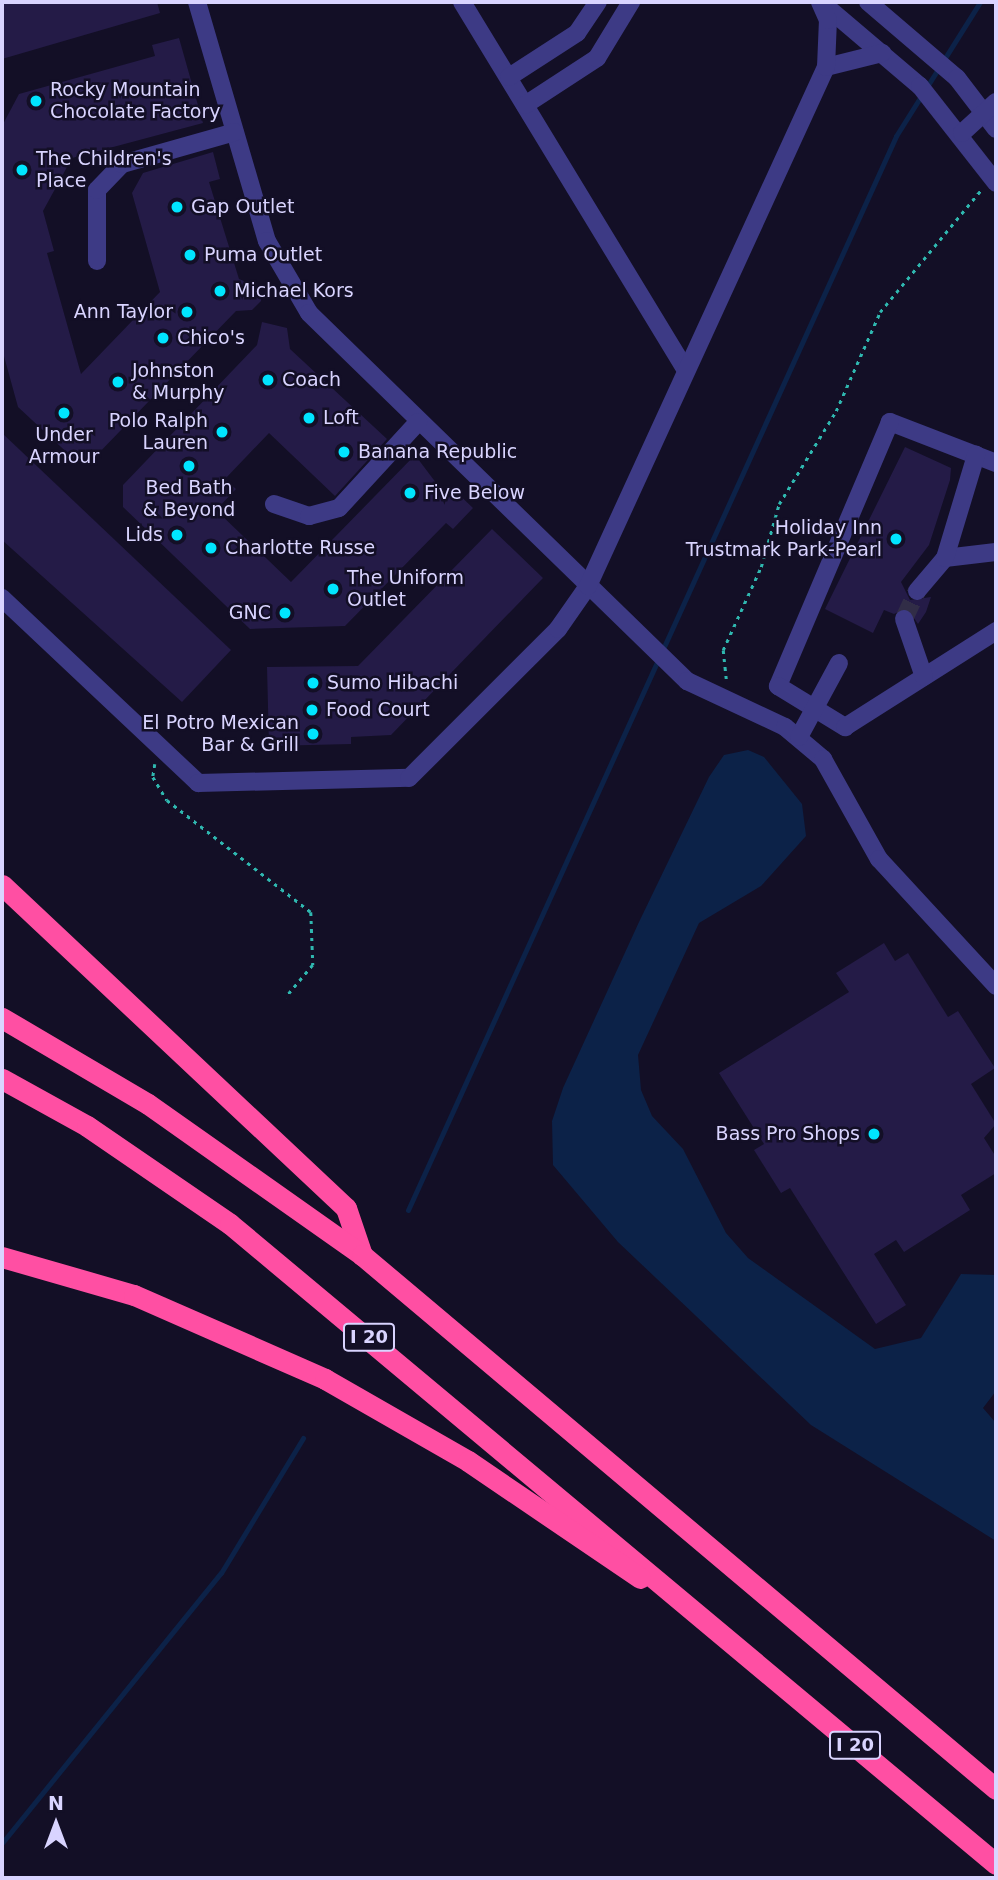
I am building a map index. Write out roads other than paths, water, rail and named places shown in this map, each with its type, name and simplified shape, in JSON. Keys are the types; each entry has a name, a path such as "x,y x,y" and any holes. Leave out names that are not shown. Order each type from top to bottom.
{"highway":[{"path":"2,886 346,1208 362,1255"},
{"path":"2,1018 148,1104 362,1255 996,1789"},
{"name":"I 20","path":"2,1079 87,1126 230,1224 996,1864"},
{"path":"2,1257 134,1295 334,1384 468,1461 714,1626"}],"street":[{"path":"197,2 267,241 290,286 418,422 687,681 799,737 839,782 879,859 996,986"},
{"path":"462,2 685,369"},
{"path":"509,77 577,33 598,2"},
{"path":"525,105 597,58 631,2"},
{"path":"820,2 882,53 942,110 995,180"},
{"path":"2,598 159,750 198,783 227,787 409,778 558,629 587,586 826,68 829,29 820,2"},
{"path":"868,2 991,108 996,129"},
{"path":"826,68 882,53"},
{"path":"962,133 991,108"},
{"path":"97,261 97,190 122,164 235,132"},
{"path":"274,504 309,516 339,509 418,422"},
{"path":"996,463 890,422 778,686 845,727 996,631"},
{"path":"917,590 945,558 976,455"},
{"path":"945,558 996,552"},
{"path":"904,619 924,677"},
{"path":"799,737 839,663"}],"water":[{"path":"748,750 764,757 802,804 806,836 761,886 699,923 638,1055 641,1090 652,1116 683,1149 726,1233 748,1258 875,1349 921,1338 961,1274 996,1275 996,1391 983,1408 996,1423 996,1541 811,1425 618,1242 553,1165 552,1121 563,1088 639,922 709,777 724,755"}],"waterway":[{"path":"408,1210 896,136 980,2"},
{"path":"2,1843 221,1573 303,1438"}],"tunnel":[{"path":"904,619 917,591"}],"place":[{"name":"Rocky Mountain Chocolate Factory","path":"36,101"},
{"name":"The Children's Place","path":"22,170"},
{"name":"Gap Outlet","path":"177,207"},
{"name":"Puma Outlet","path":"190,255"},
{"name":"Michael Kors","path":"220,291"},
{"name":"Ann Taylor","path":"187,312"},
{"name":"Chico's","path":"163,338"},
{"name":"Coach","path":"268,380"},
{"name":"Johnston & Murphy","path":"118,382"},
{"name":"Under Armour","path":"64,413"},
{"name":"Loft","path":"309,418"},
{"name":"Polo Ralph Lauren","path":"222,432"},
{"name":"Banana Republic","path":"344,452"},
{"name":"Bed Bath & Beyond","path":"189,466"},
{"name":"Five Below","path":"410,493"},
{"name":"Lids","path":"177,535"},
{"name":"Holiday Inn Trustmark Park-Pearl","path":"896,539"},
{"name":"Charlotte Russe","path":"211,548"},
{"name":"The Uniform Outlet","path":"333,589"},
{"name":"GNC","path":"285,613"},
{"name":"Sumo Hibachi","path":"313,683"},
{"name":"Food Court","path":"312,710"},
{"name":"El Potro Mexican Bar & Grill","path":"313,734"},
{"name":"Bass Pro Shops","path":"874,1134"}]}
